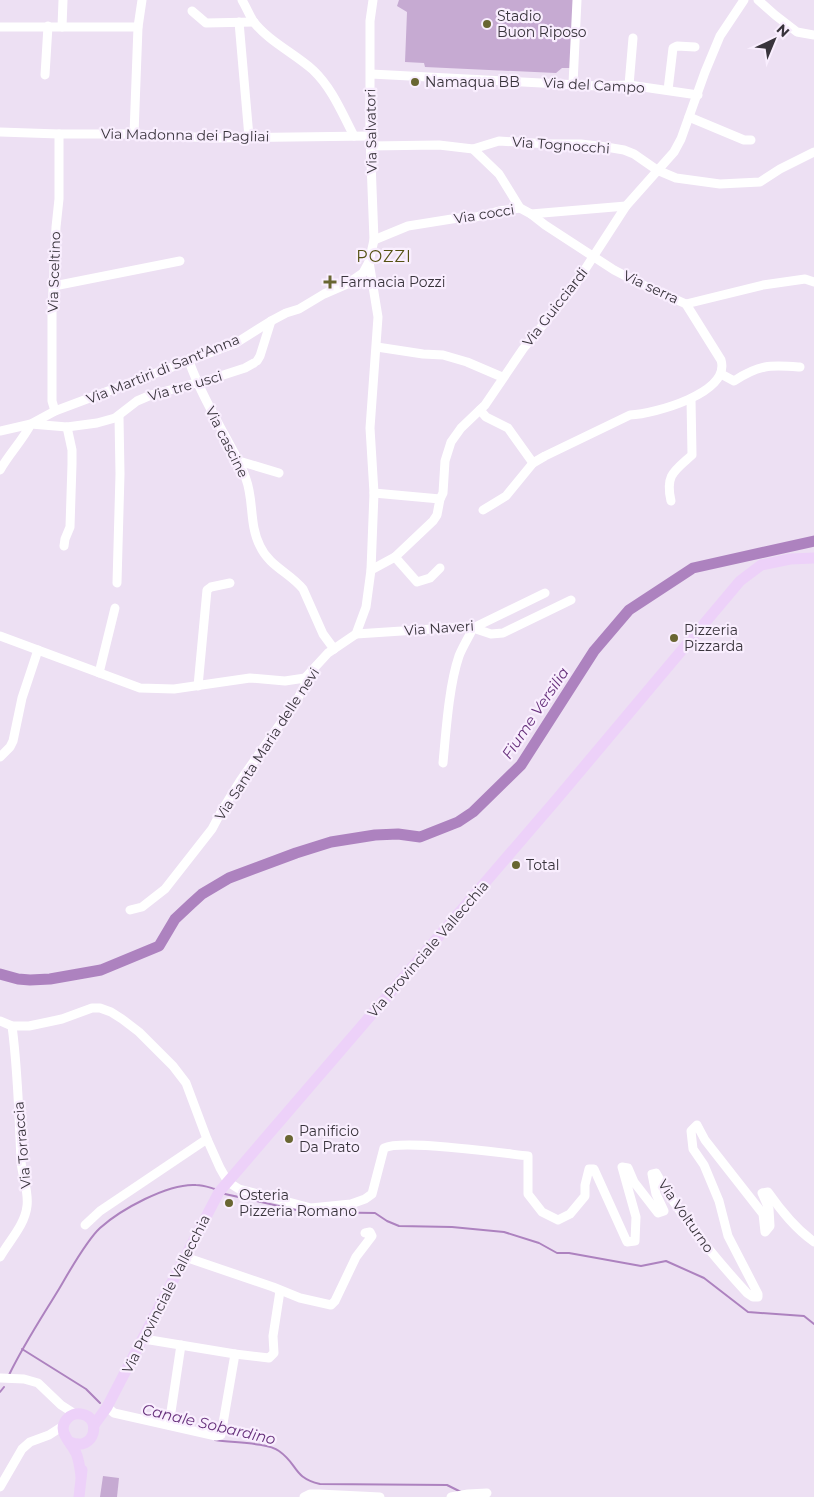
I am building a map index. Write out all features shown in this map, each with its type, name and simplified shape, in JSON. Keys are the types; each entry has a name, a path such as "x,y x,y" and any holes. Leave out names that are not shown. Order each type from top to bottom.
{"main road":[{"name":"Via Provinciale Vallecchia","path":"79,1497 83,1451 93,1434 94,1425 107,1407 144,1339 219,1192 556,800 740,581 761,565 790,559 814,558"},
{"path":"71,1426 107,1407"},
{"path":"71,1426 94,1425"},
{"name":"Via Provinciale Vallecchia","path":"71,1426 81,1476"},
{"path":"71,1426 79,1444 88,1442"}],"street":[{"path":"62,27 63,0"},
{"path":"134,134 138,27 142,0"},
{"path":"242,0 254,22 274,41 304,62 322,80 354,136"},
{"name":"Via Salvatori","path":"369,262 374,240 370,141 370,21 372,0"},
{"path":"573,84 577,0"},
{"name":"Via Guicciardi","path":"370,570 396,557 437,515 445,480 445,461 451,442 461,428 480,410 502,377 570,291 626,206 674,152 681,139 720,36 744,0"},
{"path":"758,0 797,32 814,35"},
{"path":"192,11 206,23 254,22"},
{"path":"239,22 249,137"},
{"path":"45,75 48,26"},
{"path":"0,27 138,27"},
{"path":"629,85 633,38"},
{"path":"668,90 673,48 677,46 695,47"},
{"name":"Via del Campo","path":"371,74 598,86 629,85 698,95"},
{"path":"689,117 744,140 751,140"},
{"name":"Via Madonna dei Pagliai","path":"0,132 134,134 214,138 354,136 370,141"},
{"name":"Via Sceltino","path":"55,411 52,401 52,311 59,199 59,134"},
{"name":"Via Tognocchi","path":"370,141 473,149 498,141 581,144 606,147 634,154 657,170 684,180 720,184 756,183 814,152"},
{"path":"473,149 499,174 520,208"},
{"name":"Via cocci","path":"374,240 408,226 476,217 520,208 531,214 626,206"},
{"name":"Via serra","path":"531,214 545,226 640,284 686,304 770,284 805,279 814,282"},
{"path":"54,286 180,261"},
{"path":"356,634 366,607 374,493 370,428 378,317 369,262"},
{"name":"Via Martiri di Sant'Anna","path":"0,431 31,424 55,411 236,343 286,313 299,309 324,294 347,284 363,273 369,262"},
{"path":"483,510 506,496 532,463 630,415 644,414 691,399 718,381 723,367 721,360 686,304"},
{"name":"Via tre usci","path":"31,424 67,427 97,423 119,417 137,401 150,395 245,368 256,362 271,321"},
{"path":"377,347 443,355 467,362 502,377"},
{"name":"Via cascine","path":"189,361 200,391 239,461 248,485 255,532 260,547 271,562 303,589 322,634 334,648"},
{"path":"721,374 734,381 762,366 800,367"},
{"path":"671,501 668,488 670,477 692,455 691,399"},
{"path":"480,410 486,417 508,428 532,463"},
{"path":"117,583 120,474 119,417"},
{"path":"0,470 31,424"},
{"path":"64,546 70,527 72,464 72,450 67,427"},
{"path":"239,461 279,473"},
{"path":"374,493 440,499"},
{"path":"396,557 417,582 430,578 440,568"},
{"path":"198,686 207,590 211,587 230,583"},
{"name":"Via Naveri","path":"356,634 463,627 474,628 545,593"},
{"path":"443,763 447,725 459,656 474,628 491,634 504,633 571,600"},
{"path":"99,673 115,608"},
{"name":"Via Santa Maria delle nevi","path":"130,910 142,907 165,890 212,829 240,781 297,700 305,685 305,678 334,648 356,634"},
{"path":"0,636 140,688 198,686 250,678 285,681 305,678"},
{"path":"0,757 13,741 22,698 38,650"},
{"path":"0,1021 12,1026 29,1026 62,1019 92,1008 100,1008 111,1012 139,1032 173,1066 186,1083 207,1140 228,1182"},
{"name":"Via Torraccia","path":"0,1257 20,1225 27,1206 21,1163 12,1026"},
{"name":"Via Volturno","path":"228,1182 239,1189 311,1208 351,1204 365,1199 372,1194 384,1148 390,1146 427,1146 528,1156 528,1194 542,1212 558,1220 570,1214 585,1196 585,1185 589,1169 594,1169 627,1242 635,1241 636,1217 622,1167 628,1168 634,1182 658,1213 664,1211 656,1194 652,1174 656,1173 665,1189 718,1260 747,1293 753,1297 758,1297 728,1236 719,1201 704,1165 693,1149 690,1131 697,1125 705,1140 763,1214 766,1232 770,1226 769,1209 762,1193 768,1192 784,1215 802,1235 814,1242"},
{"path":"85,1225 100,1211 207,1140"},
{"path":"185,1258 273,1287 300,1298 331,1305 335,1301 356,1257 372,1236 370,1232 364,1232"},
{"path":"144,1339 269,1358 274,1353 274,1336 280,1291"},
{"path":"169,1425 181,1345"},
{"path":"107,1407 114,1413 216,1436 221,1434 235,1354"},
{"path":"0,1378 24,1379 38,1383 61,1405 71,1426 39,1437 22,1449 0,1487"},
{"path":"451,1497 487,1493"},
{"path":"304,1497 310,1494 319,1494 380,1497"}],"shaded area":[{"path":"399,0 574,0 571,68 562,68 556,73 425,67 424,63 405,62 407,12 397,6"},
{"path":"103,1476 119,1478 117,1497 100,1497"}],"waterway":[{"name":"Fiume Versilia","path":"0,974 30,980 50,979 101,970 159,946 175,919 202,894 229,878 331,842 375,835 398,834 420,837 458,822 473,812 521,765 594,651 629,610 693,568 814,541"},
{"path":"9,1375 78,1257 100,1228 132,1206 172,1188 196,1185 215,1189"},
{"path":"225,1194 306,1212 375,1213 399,1226 452,1227 504,1232 539,1243 557,1253 569,1253 641,1266 666,1261 704,1278 748,1312 804,1316 814,1324"},
{"name":"Canale Sobardino","path":"22,1349 86,1389 100,1403"},
{"path":"0,1392 4,1387"},
{"name":"Canale Sobardino","path":"215,1440 258,1444 273,1448 285,1456 305,1478 320,1484 447,1485 461,1492"}],"place":[{"name":"Stadio Buon Riposo","path":"487,24"},
{"name":"Namaqua BB","path":"415,82"},
{"name":"Farmacia Pozzi","path":"330,282"},
{"name":"Pizzeria Pizzarda","path":"674,638"},
{"name":"Total","path":"516,865"},
{"name":"Panificio Da Prato","path":"289,1139"},
{"name":"Osteria Pizzeria Romano","path":"229,1203"}],"district":[{"name":"POZZI","path":"384,256"}]}
